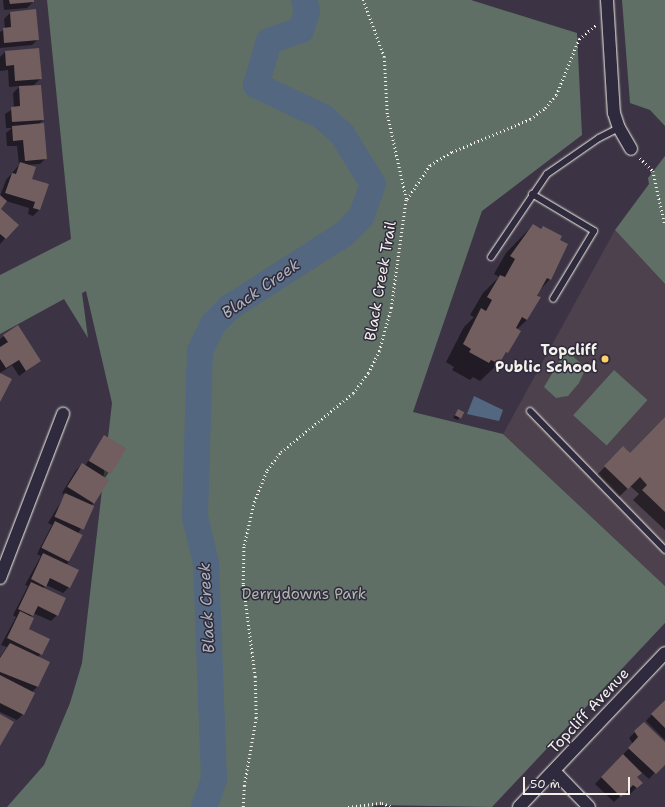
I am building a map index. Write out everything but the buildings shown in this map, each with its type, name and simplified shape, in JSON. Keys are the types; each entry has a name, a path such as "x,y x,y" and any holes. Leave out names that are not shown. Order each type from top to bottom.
{"street":[{"path":"607,0 612,94 619,128 631,149"},
{"path":"0,578 63,414"},
{"name":"Topcliff Avenue","path":"519,807 665,653"},
{"path":"554,771 589,807"}],"lane":[{"path":"491,257 532,194 547,174 599,138 619,128"},
{"path":"532,194 594,231 553,299"},
{"path":"530,411 665,550"}],"path":[{"name":"Black Creek Trail","path":"243,807 244,786 256,718 256,698 243,561 254,502 267,470 281,452 353,393 380,351 390,308 406,199 387,114 384,57 363,0"},
{"path":"406,199 430,165 452,152 530,119 545,108 556,95 579,40 608,15"},
{"path":"631,149 653,171 665,224"},
{"path":"348,807 382,803 393,807"}],"shaded area":[{"name":"Topcliff Public School","path":"615,230 665,284 665,586 503,434"}],"green space":[{"name":"Derrydowns Park","path":"47,0 471,0 577,33 582,135 482,211 413,412 503,434 665,586 665,623 492,807 374,805 373,807 7,807 44,765 70,703 82,663 112,403 86,291 82,293 88,338 64,299 0,334 0,275 71,239"},
{"path":"622,0 665,0 665,126 650,110 630,103"},
{"path":"665,156 665,284 615,230 649,184 648,178"},
{"path":"566,350 586,368 579,383 568,396 556,398 544,387"},
{"path":"614,370 647,400 607,445 573,415"}],"water":[{"path":"474,396 503,410 499,421 467,414"}],"waterway":[{"name":"Black Creek","path":"204,807 214,780 206,563 195,517 200,351 213,324 230,307 344,234 361,217 373,184 342,134 323,117 256,85 269,41 301,30 307,11 304,0"}],"place":[{"name":"Topcliff Public School","path":"605,359"}]}
